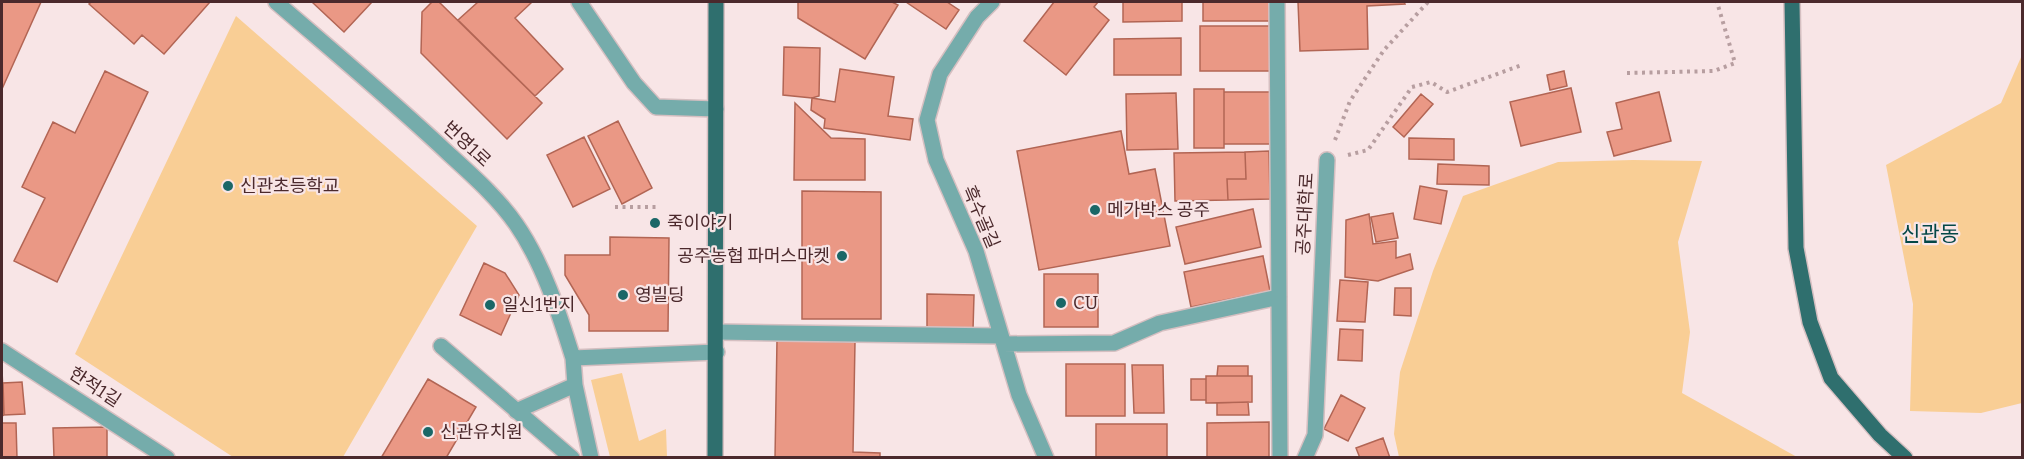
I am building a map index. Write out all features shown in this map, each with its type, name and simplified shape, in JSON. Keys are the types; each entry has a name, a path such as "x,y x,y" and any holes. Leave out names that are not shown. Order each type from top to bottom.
{"main road":[{"path":"715,458 716,2"},
{"path":"1792,2 1796,248 1810,322 1831,378 1880,435 1905,458"}],"street":[{"name":"번영1로","path":"276,2 407,115 485,188 516,224 538,265 563,325 573,358 575,385 591,458"},
{"path":"579,2 634,83 656,107 716,109"},
{"name":"흑수골길","path":"992,2 977,17 940,74 927,120 936,160 976,251 1019,395 1046,458"},
{"path":"1277,2 1280,458"},
{"name":"공주대학로","path":"1305,458 1315,435 1327,160"},
{"path":"717,332 1114,343 1160,323 1279,297"},
{"path":"441,346 572,458"},
{"name":"한적1길","path":"2,351 167,458"},
{"path":"573,358 717,352"},
{"path":"516,411 575,385"}],"path":[{"name":"공주대학로","path":"1327,160 1350,101 1384,50 1428,2"},
{"path":"1627,73 1714,71 1735,63 1717,2"},
{"path":"1327,160 1368,150 1412,87 1431,82 1448,92 1522,65"},
{"path":"615,207 659,207"}],"shaded area":[{"path":"236,16 477,226 343,457 233,457 75,354"},
{"path":"2022,55 2022,403 1981,413 1910,411 1913,304 1886,165 2001,103"},
{"path":"1702,161 1678,242 1690,332 1682,393 1797,457 1399,457 1394,434 1400,372 1433,271 1463,196 1558,162"},
{"path":"622,373 639,441 666,429 667,457 610,457 591,380"}],"building":[{"path":"2,2 41,2 2,89"},
{"path":"91,2 210,2 164,54 142,35 134,44 89,4"},
{"path":"312,2 372,2 344,32"},
{"path":"432,2 439,2 542,103 507,139 421,53 422,12"},
{"path":"478,2 532,2 515,18 563,69 535,96 458,20"},
{"path":"798,2 892,2 898,5 865,59 798,18"},
{"path":"906,2 947,2 959,10 946,29"},
{"path":"1054,2 1098,2 1094,7 1109,20 1066,75 1024,41"},
{"path":"1123,2 1182,2 1182,21 1123,22"},
{"path":"1203,2 1272,2 1272,21 1203,21"},
{"path":"1298,2 1404,2 1405,4 1367,6 1368,49 1300,51"},
{"path":"1200,26 1272,26 1271,71 1200,71"},
{"path":"1181,38 1181,75 1114,75 1114,39"},
{"path":"784,47 820,48 819,96 812,98 783,95"},
{"path":"840,69 894,77 888,116 913,119 910,140 824,128 825,119 811,110 812,98 835,102"},
{"path":"105,71 148,92 57,282 14,261 45,198 22,187 53,122 75,133"},
{"path":"1564,71 1567,86 1550,90 1547,75"},
{"path":"1571,88 1581,132 1521,146 1510,102"},
{"path":"1194,89 1224,89 1224,148 1194,148"},
{"path":"1224,92 1271,92 1271,144 1224,144"},
{"path":"1659,92 1671,141 1614,156 1607,132 1622,129 1616,103"},
{"path":"1176,93 1178,149 1127,150 1126,94"},
{"path":"1421,94 1433,104 1404,137 1393,127"},
{"path":"795,103 831,138 865,139 865,180 794,180"},
{"path":"618,121 652,188 622,204 588,136"},
{"name":"메가박스 공주","path":"1121,131 1129,174 1155,169 1170,246 1039,270 1017,151"},
{"path":"584,137 610,189 573,207 547,155"},
{"path":"1409,138 1454,139 1454,160 1409,159"},
{"path":"1269,151 1270,199 1228,200 1227,179 1246,179 1245,152"},
{"path":"1245,152 1246,179 1227,179 1228,200 1175,201 1174,153"},
{"path":"1438,164 1489,166 1489,185 1437,184"},
{"path":"1420,186 1447,191 1441,224 1414,219"},
{"name":"공주농협 파머스마켓","path":"802,191 881,192 881,319 802,319"},
{"path":"1253,209 1261,247 1185,264 1176,227"},
{"path":"1393,213 1398,238 1376,242 1371,217"},
{"path":"1369,214 1373,244 1396,241 1396,258 1410,254 1413,269 1378,281 1345,277 1346,220"},
{"name":"영빌딩","path":"610,237 669,238 668,331 589,331 589,315 565,275 565,255 610,255"},
{"path":"1263,256 1270,291 1191,307 1184,272"},
{"name":"일신1번지","path":"484,263 505,273 519,295 501,335 460,315"},
{"path":"1044,274 1098,274 1098,327 1044,327"},
{"path":"1340,280 1368,282 1365,322 1337,321"},
{"path":"1395,288 1411,288 1411,316 1394,315"},
{"path":"927,294 974,295 973,330 927,330"},
{"path":"1340,329 1363,330 1362,361 1338,360"},
{"path":"777,340 855,342 853,452 880,453 880,458 775,458"},
{"path":"1066,364 1125,364 1125,416 1066,416"},
{"path":"1132,365 1163,365 1164,413 1134,413"},
{"path":"1218,366 1248,366 1248,376 1217,376"},
{"path":"2,370 4,415 2,416"},
{"path":"1206,376 1252,376 1252,402 1206,403"},
{"name":"신관유치원","path":"428,379 476,407 446,458 381,458"},
{"path":"1191,379 1206,379 1206,400 1191,400"},
{"path":"22,382 25,414 4,415 3,383"},
{"path":"1341,395 1365,408 1348,441 1324,429"},
{"path":"1248,402 1249,415 1217,415 1217,403"},
{"path":"1269,422 1269,458 1207,458 1207,423"},
{"path":"2,423 16,423 17,458 2,458"},
{"path":"1096,424 1167,424 1167,458 1096,458"},
{"path":"107,427 107,458 54,458 53,428"},
{"path":"1383,438 1390,458 1360,458 1356,448"}],"place":[{"name":"신관초등학교","path":"228,186"},
{"name":"메가박스 공주","path":"1095,210"},
{"name":"죽이야기","path":"655,223"},
{"name":"공주농협 파머스마켓","path":"842,256"},
{"name":"영빌딩","path":"623,295"},
{"name":"CU","path":"1061,303"},
{"name":"일신1번지","path":"490,305"},
{"name":"신관유치원","path":"428,432"}],"district":[{"name":"신관동","path":"1930,234"}]}
